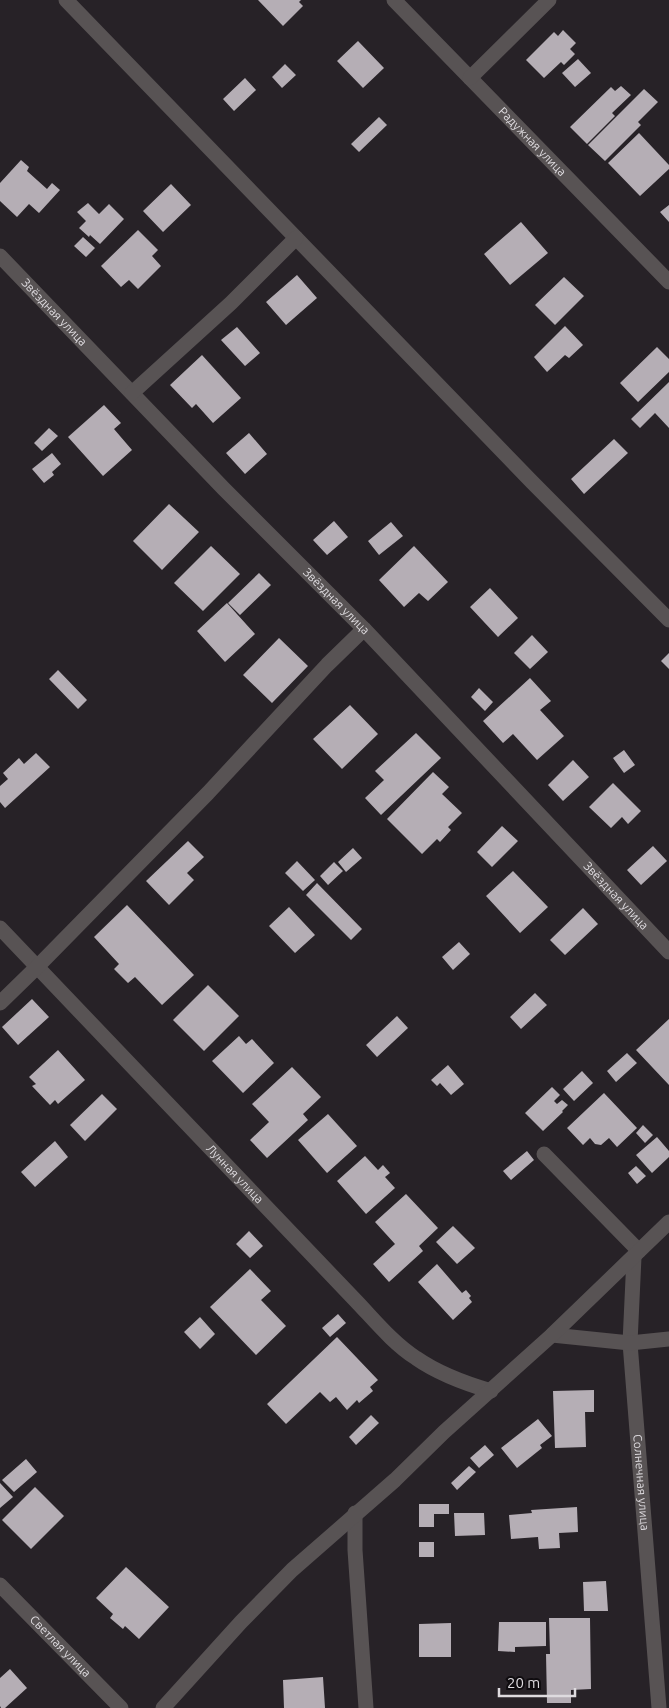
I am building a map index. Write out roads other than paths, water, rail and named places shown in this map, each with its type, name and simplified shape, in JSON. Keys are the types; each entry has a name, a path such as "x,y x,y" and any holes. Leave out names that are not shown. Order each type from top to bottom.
{"street":[{"path":"66,0 532,482 669,620"},
{"name":"Радужная улица","path":"394,0 669,282"},
{"path":"470,78 549,0"},
{"path":"132,393 231,303 296,238"},
{"name":"Звёздная улица","path":"0,256 364,629 669,952"},
{"path":"0,1003 208,793 326,665 364,629"},
{"name":"Лунная улица","path":"0,928 402,1348 416,1359 466,1383 491,1390"},
{"path":"544,1154 637,1254"},
{"path":"163,1708 241,1622 286,1576 395,1480 444,1432 552,1335 669,1222"},
{"name":"Солнечная улица","path":"637,1254 630,1343 659,1708"},
{"path":"552,1335 630,1343 669,1339"},
{"path":"356,1513 356,1550 366,1708"},
{"name":"Светлая улица","path":"0,1585 121,1708"}]}
